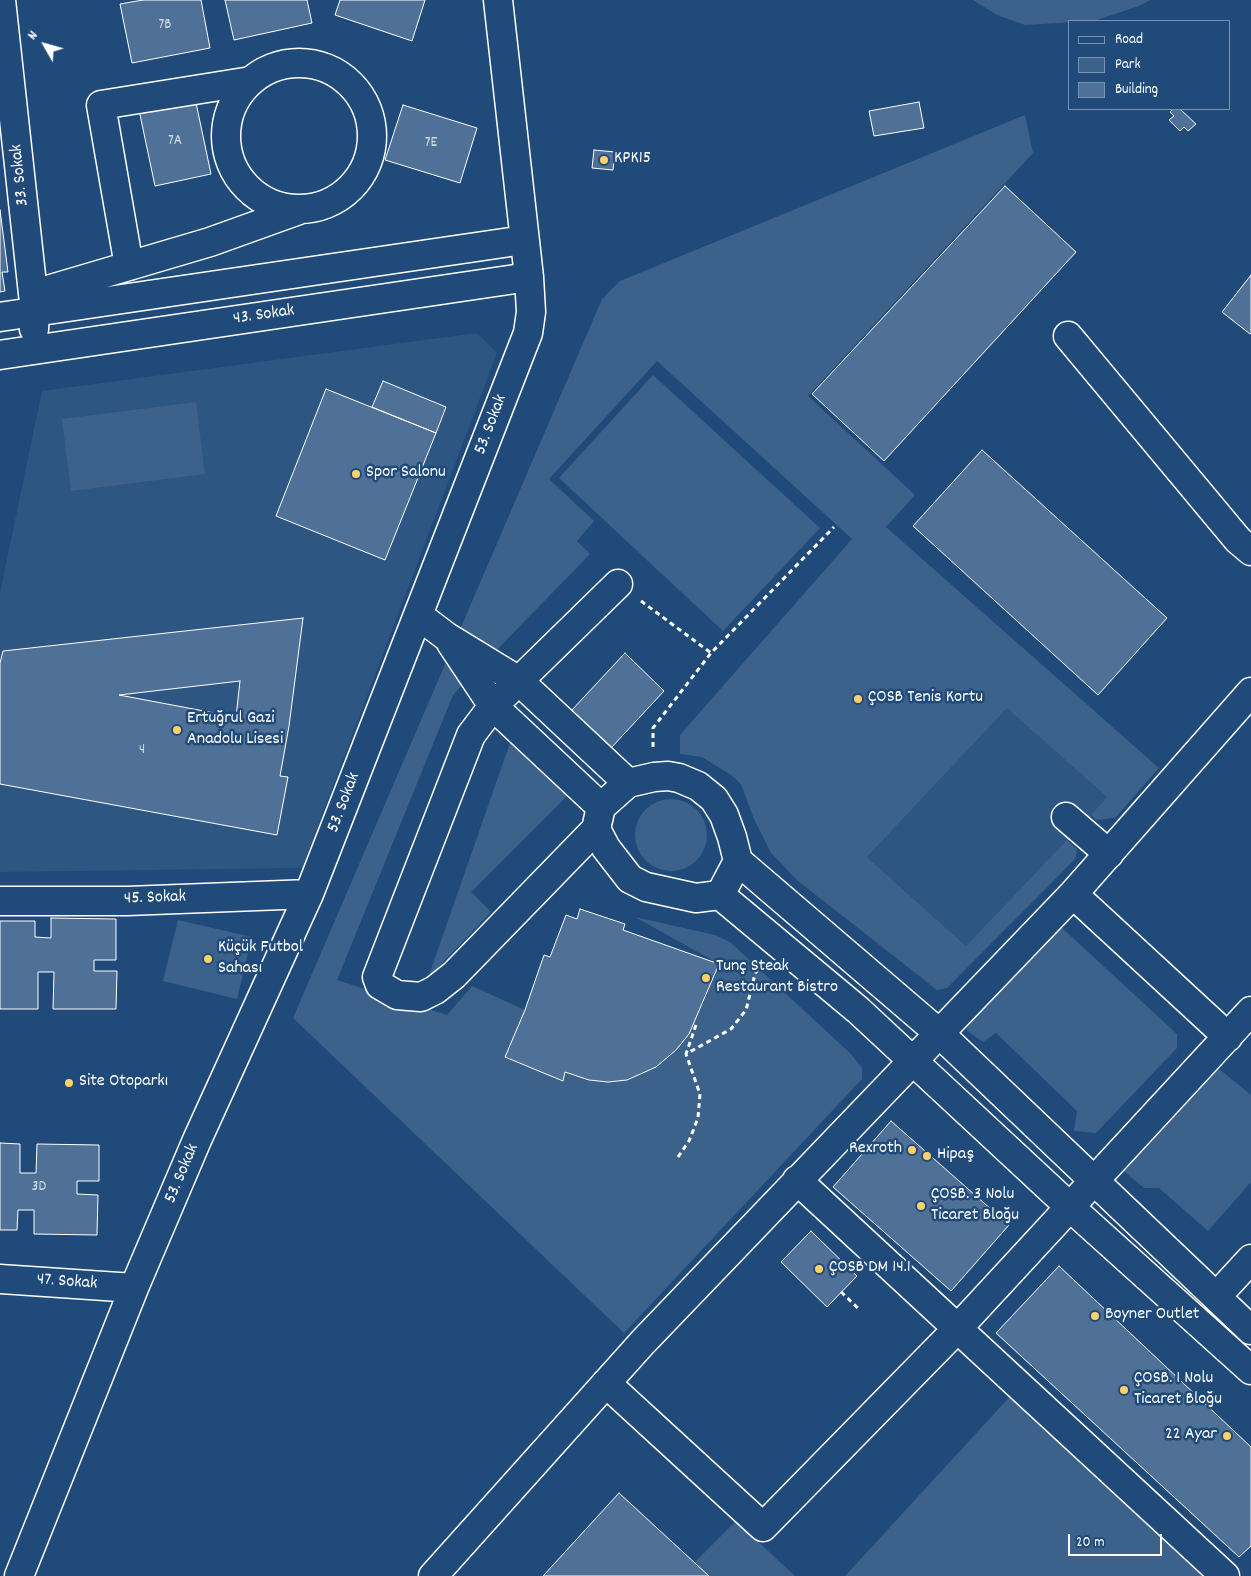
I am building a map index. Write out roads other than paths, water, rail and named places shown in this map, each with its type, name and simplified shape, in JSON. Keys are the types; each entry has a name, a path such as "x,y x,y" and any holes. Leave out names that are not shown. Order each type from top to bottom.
{"street":[{"name":"33. Sokak","path":"2,0 35,303 32,351"},
{"name":"53. Sokak","path":"19,1576 134,1288 197,1140 309,894 528,333 531,312 529,277 498,0"},
{"path":"0,317 129,266 210,242 300,210 326,205 347,192 363,172 372,148 371,122 362,98 346,79 323,67 298,62 273,68 251,81 234,100 226,125 226,150 236,174 252,194 275,206 300,210"},
{"path":"129,266 101,105 251,81"},
{"path":"35,303 524,240"},
{"name":"43. Sokak","path":"0,356 529,277"},
{"path":"1068,336 1247,541"},
{"path":"618,584 493,706 471,735 377,977 380,985 397,996 421,997 434,990 454,975 628,783 654,777 679,778 698,786 714,799 729,829 738,861 940,1034 1251,1330"},
{"path":"418,615 448,637 519,681 628,783"},
{"path":"448,637 493,706 598,818 606,848 630,879 646,887 696,898 720,895 858,1010 912,1063 1251,1370"},
{"path":"433,1576 606,1383 1073,894 1251,692"},
{"path":"1066,817 1108,854"},
{"path":"720,895 738,861"},
{"name":"45. Sokak","path":"0,901 127,901 309,894"},
{"path":"1073,894 1228,1037"},
{"path":"606,1383 762,1527 958,1328 1096,1181 1251,1011"},
{"path":"798,1180 1224,1576"},
{"path":"1216,1297 1251,1259"},
{"name":"47. Sokak","path":"0,1279 134,1288"}],"place":[{"name":"KPK15","path":"604,160"},
{"name":"Spor Salonu","path":"356,474"},
{"name":"ÇOSB Tenis Kortu","path":"858,699"},
{"name":"Ertuğrul Gazi Anadolu Lisesi","path":"177,730"},
{"name":"Küçük Futbol Sahası","path":"208,959"},
{"name":"Tunç Steak Restaurant Bistro","path":"706,978"},
{"name":"Site Otoparkı","path":"69,1083"},
{"name":"Rexroth","path":"912,1150"},
{"name":"Hipaş","path":"927,1156"},
{"name":"ÇOSB. 3 Nolu Ticaret Bloğu","path":"921,1206"},
{"name":"ÇOSB DM 14.1","path":"819,1269"},
{"name":"Boyner Outlet","path":"1095,1316"},
{"name":"ÇOSB. 1 Nolu Ticaret Bloğu","path":"1124,1390"},
{"name":"22 Ayar","path":"1227,1436"}]}
